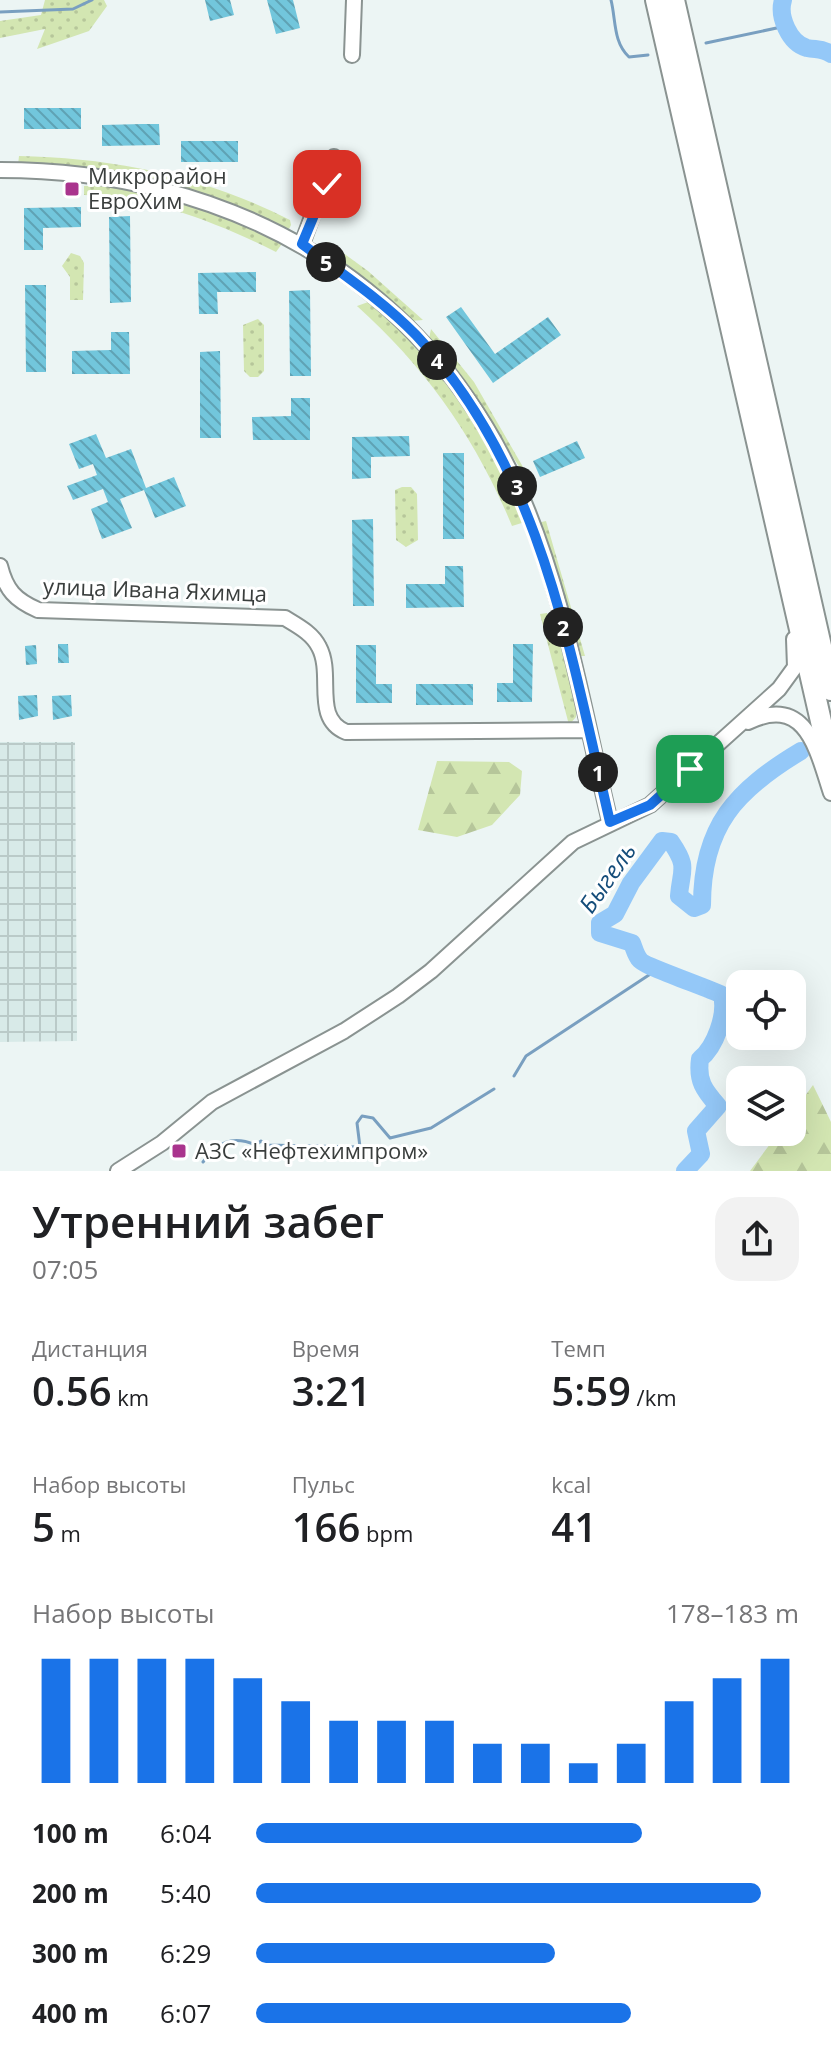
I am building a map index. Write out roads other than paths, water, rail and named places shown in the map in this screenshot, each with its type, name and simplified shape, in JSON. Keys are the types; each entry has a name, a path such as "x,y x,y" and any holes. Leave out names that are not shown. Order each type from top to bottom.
{"highway":[{"path":"656,0 831,765"},
{"path":"674,0 831,690"}],"street":[{"path":"352,55 354,0"},
{"path":"302,244 334,157"},
{"path":"0,170 74,174 147,184 259,222 302,244 383,303 417,336 454,381 487,429 516,484 539,543 610,822"},
{"name":"улица Ивана Яхимца","path":"0,566 5,586 19,601 38,610 285,618 305,630 319,646 325,664 328,719 334,727 346,732 588,730"},
{"path":"118,1171 162,1143 212,1102 344,1031 398,996 431,971 573,842 650,805 779,689 795,667 786,571"},
{"path":"734,729 759,717 774,715 801,724 813,738 831,793"}],"waterway":[{"path":"0,12 73,9 92,0"},
{"path":"611,0 618,38 624,51 629,57 648,55"},
{"name":"Быгель","path":"783,0 784,21 795,41 807,48 831,54"},
{"path":"706,43 786,26"},
{"name":"Быгель","path":"685,1171 701,1154 696,1131 718,1106 703,1085 699,1067 700,1059 718,1030 723,1012 722,995 644,963 637,956 632,943 600,933 600,923 615,914 631,883 662,841 671,842 682,863 679,896 694,908 702,905 708,853 727,813 758,780 801,751"},
{"path":"514,1076 526,1056 655,971"},
{"path":"203,1162 220,1145 233,1141 256,1145 261,1141 267,1145 360,1147 357,1123 362,1116 373,1118 390,1138 431,1128 494,1089"}],"place":[{"name":"Микрорайон ЕвроХим","path":"72,189"},
{"name":"АЗС «Нефтехимпром»","path":"179,1151"}]}
